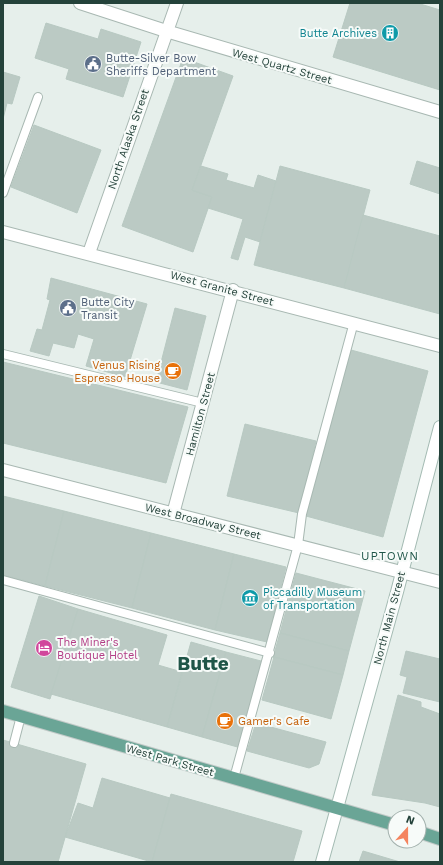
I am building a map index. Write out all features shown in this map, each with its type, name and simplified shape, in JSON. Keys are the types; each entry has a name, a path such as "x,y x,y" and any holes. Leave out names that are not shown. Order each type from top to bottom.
{"main road":[{"name":"West Park Street","path":"3,711 387,823"},
{"path":"427,834 440,838"}],"street":[{"name":"West Quartz Street","path":"80,3 166,32 440,112"},
{"name":"North Alaska Street","path":"89,254 177,3"},
{"name":"West Granite Street","path":"3,232 233,290 440,346"},
{"name":"Hamilton Street","path":"173,514 233,290"},
{"name":"North Main Street","path":"322,862 402,572 440,427"},
{"name":"West Broadway Street","path":"3,470 440,582"}],"lane":[{"path":"3,193 38,97"},
{"path":"234,778 270,653 298,546 302,514 354,322"},
{"path":"3,354 202,402"},
{"path":"3,580 270,653"},
{"path":"14,743 21,716"}],"building":[{"name":"Butte Archives","path":"350,3 417,3 440,10 440,90 333,57"},
{"name":"Butte-Silver Bow Sheriffs Department","path":"46,23 98,39 101,29 141,42 123,97 66,79 69,69 35,58"},
{"path":"183,58 233,76 192,190 212,197 193,252 122,226"},
{"path":"3,72 20,77 12,104 7,103 3,119"},
{"path":"34,125 101,150 77,213 11,187"},
{"path":"417,161 440,168 440,194 410,184"},
{"path":"201,166 228,174 226,180 254,188 258,175 276,181 260,242 245,237 238,260 231,258 243,219 208,208 212,197 192,190"},
{"path":"280,166 370,190 344,288 254,265"},
{"path":"363,215 440,236 440,314 344,288"},
{"path":"51,278 147,304 125,377 86,366 94,339 78,334 74,348 53,343 49,356 30,351 37,329 42,330 50,300 47,299"},
{"path":"175,308 206,316 187,390 156,382"},
{"path":"351,350 428,371 383,537 306,516"},
{"path":"3,362 188,407 166,483 3,443"},
{"path":"245,424 316,441 299,513 227,496"},
{"path":"3,496 64,511 45,586 3,575"},
{"path":"64,511 151,533 132,608 45,586"},
{"path":"151,533 234,554 215,630 132,608"},
{"name":"Piccadilly Museum of Transportation","path":"234,554 286,567 267,642 215,630"},
{"path":"296,573 365,591 349,651 280,633"},
{"name":"The Miner's Boutique Hotel","path":"39,596 78,609 50,699 11,687"},
{"path":"78,609 167,635 158,665 182,672 167,727 51,694"},
{"path":"280,633 349,651 343,675 274,657 273,658"},
{"path":"191,642 226,652 202,737 167,727"},
{"path":"406,651 440,659 440,702 403,693 407,677 400,675"},
{"path":"226,652 265,662 241,748 202,737"},
{"path":"274,657 343,675 331,719 262,700"},
{"path":"398,695 421,702 421,707 440,714 440,807 425,803 372,795"},
{"path":"256,723 326,742 319,764 309,768 247,751"},
{"path":"3,740 86,764 58,862 3,862"},
{"path":"102,778 170,798 152,862 65,837 78,803 93,808"},
{"path":"171,794 302,831 293,862 152,862"},
{"path":"363,851 400,862 359,862"}],"place":[{"name":"Butte Archives","path":"390,33"},
{"name":"Butte-Silver Bow Sheriffs Department","path":"93,64"},
{"name":"Butte City Transit","path":"68,308"},
{"name":"Venus Rising Espresso House","path":"173,371"},
{"name":"Piccadilly Museum of Transportation","path":"250,598"},
{"name":"The Miner's Boutique Hotel","path":"44,648"},
{"name":"Gamer's Cafe","path":"225,721"}],"district":[{"name":"UPTOWN","path":"390,556"},
{"name":"Butte","path":"203,663"}]}
